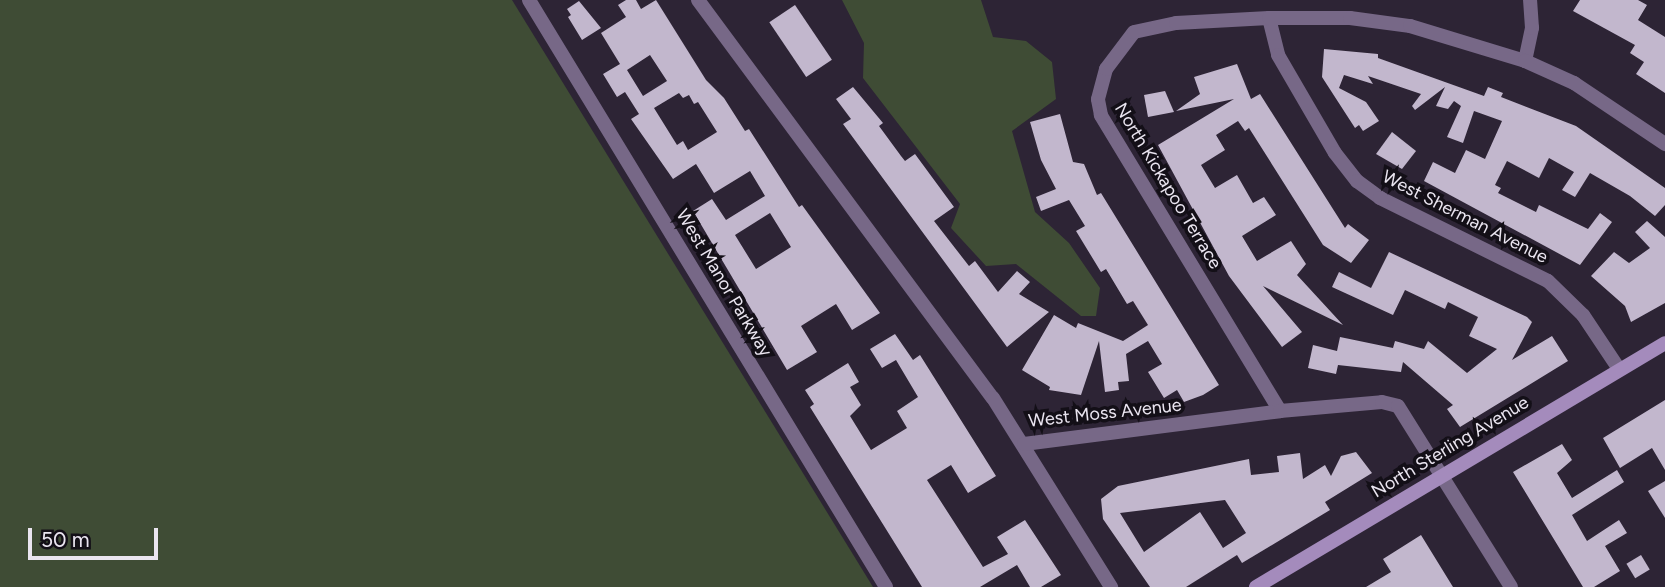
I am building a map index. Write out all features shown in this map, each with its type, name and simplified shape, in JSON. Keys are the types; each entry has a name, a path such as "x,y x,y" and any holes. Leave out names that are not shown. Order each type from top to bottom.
{"street":[{"name":"West Manor Parkway","path":"529,0 886,587"},
{"name":"West Moss Avenue","path":"698,0 1024,444 1280,411 1382,402 1398,406 1511,587"},
{"path":"1525,61 1532,28 1530,0"},
{"name":"North Kickapoo Terrace","path":"1280,411 1102,118 1098,99 1110,60 1134,32 1176,23 1269,18 1350,18 1410,26 1525,61 1574,83 1665,144"},
{"name":"West Sherman Avenue","path":"1269,18 1278,55 1335,153 1357,181 1380,198 1548,281 1583,315 1619,369"},
{"name":"North Sterling Avenue","path":"1256,587 1665,343"},
{"path":"1024,444 1111,587"}],"green space":[{"path":"0,0 512,0 873,587 0,587"},
{"path":"842,0 981,0 993,37 1026,41 1052,62 1056,99 1012,131 1035,212 1069,243 1100,288 1096,316 1081,316 1016,264 986,266 951,228 960,204 863,78 864,43"}],"building":[{"path":"626,0 636,0 641,9 656,0 706,80 724,98 745,131 749,129 799,207 802,205 880,313 852,330 836,304 801,326 817,352 787,370 693,211 712,199 726,220 765,196 750,171 714,193 696,164 673,179 631,119 639,114 625,92 617,97 603,74 620,64 601,33 626,17 618,5","holes":["650,55 667,81 643,96 627,70","679,93 683,98 689,95 694,104 698,102 717,132 688,150 683,141 677,145 654,108","770,213 791,247 756,269 735,235"]},
{"path":"1580,0 1638,0 1647,5 1638,20 1665,37 1665,93 1636,74 1644,62 1630,53 1635,45 1573,11"},
{"path":"579,1 601,28 582,40 568,17 571,15 567,9"},
{"path":"795,5 832,60 806,77 769,22"},
{"path":"1324,49 1378,54 1378,58 1484,96 1488,87 1503,93 1501,97 1576,126 1665,188 1665,205 1655,216 1630,196 1590,173 1575,197 1562,190 1574,172 1549,158 1539,178 1507,161 1495,185 1501,188 1498,193 1536,212 1539,205 1588,229 1600,213 1612,222 1580,265 1424,181 1433,162 1455,173 1466,150 1485,159 1502,121 1474,111 1463,143 1447,137 1461,106 1454,101 1448,109 1436,106 1445,87 1415,110 1412,106 1421,94 1368,76 1373,84 1344,75 1339,88 1366,102 1379,121 1363,131 1359,125 1355,128 1322,77"},
{"path":"1237,64 1251,99 1260,94 1345,228 1348,224 1369,240 1351,263 1323,245 1249,128 1245,131 1238,121 1216,135 1225,150 1201,165 1215,188 1237,175 1253,203 1264,197 1276,215 1242,236 1257,261 1291,241 1306,264 1297,275 1343,325 1263,286 1302,332 1282,347 1229,276 1158,145 1234,99 1176,111 1200,94 1194,77"},
{"path":"853,87 883,123 879,126 905,161 915,154 954,207 934,221 969,266 975,261 998,292 1017,271 1030,282 1019,294 1049,312 1007,347 843,124 851,119 836,99"},
{"path":"1165,91 1174,112 1148,117 1144,95"},
{"path":"1060,114 1073,162 1084,164 1097,195 1101,193 1219,385 1203,395 1184,402 1177,390 1164,398 1148,372 1162,364 1148,341 1126,354 1129,381 1118,382 1119,390 1105,392 1099,341 1081,395 1049,390 1050,387 1022,370 1054,315 1076,328 1078,323 1123,341 1148,325 1133,301 1127,304 1106,269 1101,272 1076,231 1085,226 1069,200 1041,211 1036,197 1056,189 1041,160 1030,122"},
{"path":"1392,132 1416,151 1402,169 1376,154"},
{"path":"1647,221 1665,237 1665,303 1631,322 1625,306 1591,276 1614,252 1629,263 1650,248 1635,232"},
{"path":"1389,252 1527,317 1532,322 1512,360 1552,336 1568,361 1460,427 1447,409 1453,405 1403,362 1401,372 1338,365 1336,374 1308,368 1313,345 1337,351 1340,337 1393,348 1395,341 1424,349 1428,341 1467,373 1497,349 1469,336 1478,317 1448,302 1445,309 1405,290 1393,315 1332,287 1339,272 1371,288"},
{"path":"895,334 913,360 920,355 996,476 968,493 951,465 927,480 983,567 1008,554 997,537 1025,520 1061,575 1041,587 1030,587 1017,565 980,587 922,587 810,407 814,404 805,390 848,363 859,382 850,387 861,405 850,416 871,450 907,428 897,411 918,397 896,360 882,368 870,349"},
{"path":"1665,400 1665,470 1652,448 1620,468 1603,438"},
{"path":"1562,444 1572,460 1557,473 1572,498 1617,470 1624,482 1572,515 1587,541 1619,520 1627,533 1605,546 1620,571 1594,587 1583,587 1513,472"},
{"path":"1356,452 1372,473 1325,502 1330,510 1242,563 1237,555 1186,587 1150,587 1103,519 1101,499 1118,486 1249,459 1251,475 1279,472 1277,456 1300,453 1303,479 1325,465 1331,476 1341,456","holes":["1225,500 1246,533 1223,548 1200,512 1144,552 1120,513"]},
{"path":"1665,481 1665,518 1648,491"},
{"path":"1421,535 1453,587 1366,587 1391,572 1383,559"},
{"path":"1641,555 1650,570 1635,578 1626,564"}]}
